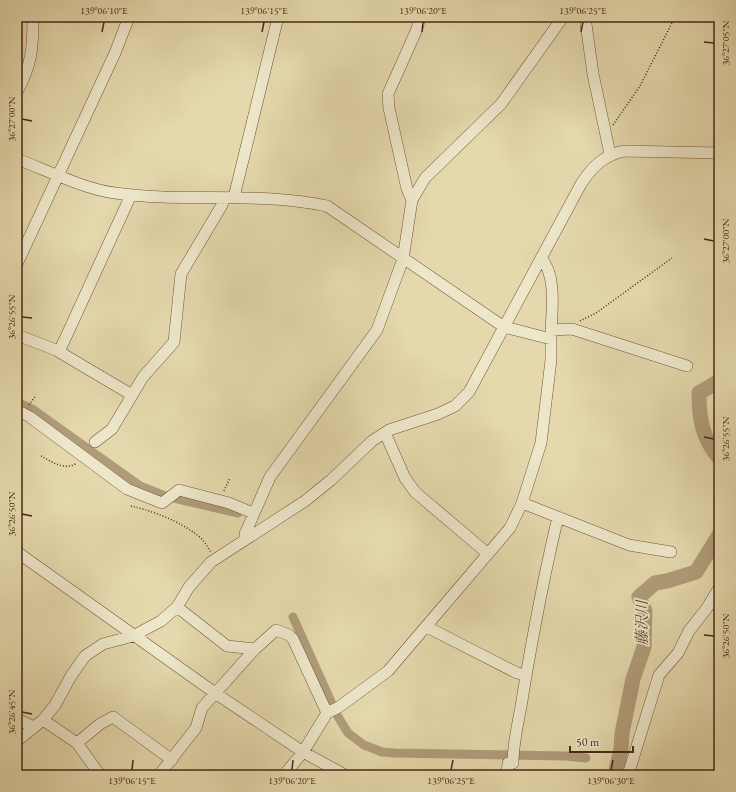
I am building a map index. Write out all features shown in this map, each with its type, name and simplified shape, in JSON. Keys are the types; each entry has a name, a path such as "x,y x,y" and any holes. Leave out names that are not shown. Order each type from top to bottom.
{"street":[{"path":"17,92 30,65 33,42 33,17"},
{"path":"17,264 116,53 129,17"},
{"path":"95,442 112,429 143,377 174,342 181,274 222,205 229,198 278,17"},
{"path":"412,200 405,182 389,108 388,94 417,29 420,17"},
{"path":"245,540 245,534 253,513 270,477 377,330 402,259 412,200 425,178 501,104 563,17"},
{"path":"585,17 593,74 610,154"},
{"path":"17,741 43,720 61,697 71,676 86,656 103,644 133,636 161,621 177,607 202,570 216,558 305,501 331,480 372,441 385,433 454,406 469,392 590,169 610,154 624,151 719,153"},
{"path":"17,159 96,189 131,195 229,198 310,203 327,206 402,259 504,327 551,335 562,329 572,329 687,366"},
{"path":"59,352 131,195"},
{"path":"284,775 303,752 332,710 388,671 427,627 487,553 510,528 522,502 540,443 544,424 552,360 551,286 547,268 541,258"},
{"path":"17,335 59,352 132,395"},
{"path":"17,410 30,417 137,494 160,503 166,502 175,492 179,490 219,500 253,513"},
{"path":"385,433 405,478 415,492 487,553"},
{"path":"522,502 623,542 672,552"},
{"path":"507,775 508,763 513,763 526,675 546,567 558,517"},
{"path":"17,552 133,636 216,693 303,752 345,775"},
{"path":"628,775 659,675 678,653 689,631 707,608 719,588"},
{"path":"177,607 226,646 255,649"},
{"path":"427,627 517,673 526,675"},
{"path":"159,775 196,728 202,708 255,649 276,630 289,634 293,639 332,710"},
{"path":"77,743 100,724 113,717 172,760"},
{"path":"17,719 34,727"},
{"path":"43,720 77,743 100,775"}],"path":[{"path":"606,132 617,120 640,86 675,17"},
{"path":"562,329 596,313 672,258"},
{"path":"31,402 36,394"},
{"path":"42,456 55,464 69,466 76,464 81,454"},
{"path":"219,500 230,478"},
{"path":"131,506 161,515 197,534 216,558"}],"waterway":[{"name":"藤沢川","path":"719,381 699,393 701,419 705,435 719,458"},
{"path":"17,402 32,409 140,486 165,496 238,513"},
{"name":"藤沢川","path":"615,775 633,679 644,647 645,611 639,597 655,583 696,572 719,535"},
{"path":"293,617 337,715 348,733 364,745 382,752 395,753 566,756 586,758"},
{"path":"715,775 719,772"}]}
